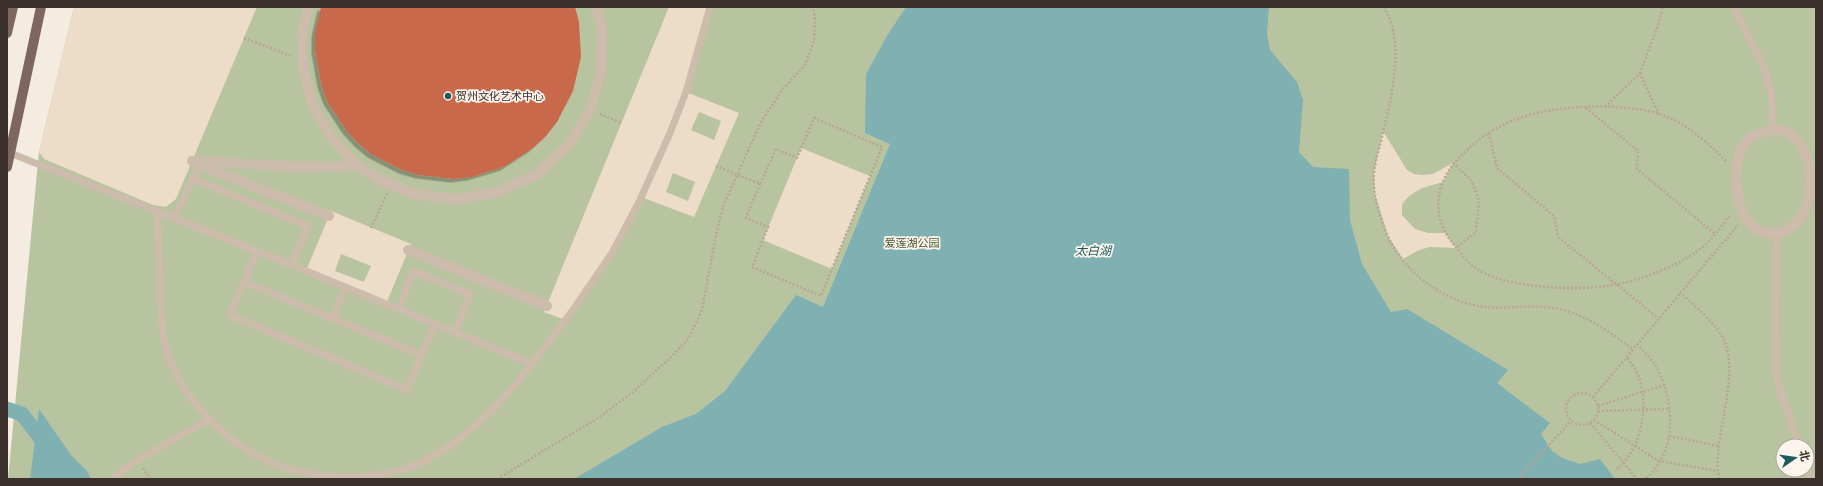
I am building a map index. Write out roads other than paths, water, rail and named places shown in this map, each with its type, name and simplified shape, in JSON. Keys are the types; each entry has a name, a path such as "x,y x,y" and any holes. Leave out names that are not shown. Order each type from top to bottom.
{"main road":[{"path":"7,33 13,7"},
{"path":"7,167 41,7"}],"street":[{"path":"308,7 302,32 303,70 313,106 332,138 358,166 378,179 417,195 458,199 499,192 537,174 568,146 590,110 601,71 602,29 596,7"},
{"path":"1773,130 1782,130 1796,140 1812,164 1810,178 1813,198 1800,220 1793,227 1777,234 1756,230 1744,216 1736,185 1736,171 1743,147 1748,140 1763,132 1773,130"},
{"path":"329,216 192,161 303,167 358,166"},
{"path":"408,250 546,306"}],"lane":[{"path":"158,211 163,341 182,384 222,432 246,450 285,467 330,476 352,477 373,475 420,463 457,440 500,402 532,364 575,307 612,253 639,202 670,133 686,92 710,7"},
{"path":"1734,7 1762,62 1770,92 1773,130"},
{"path":"10,153 292,265 532,364"},
{"path":"174,218 200,165"},
{"path":"193,179 308,226 292,265"},
{"path":"1777,234 1775,309 1776,372 1780,390 1796,438"},
{"path":"257,251 230,315 407,390 435,324"},
{"path":"399,309 414,271 470,294 455,332"},
{"path":"244,282 422,355"},
{"path":"333,318 345,287"},
{"path":"114,477 133,463 210,419"}],"water":[{"name":"太白湖","path":"906,7 1269,7 1267,33 1270,50 1297,82 1303,100 1299,152 1313,167 1349,169 1350,220 1362,264 1391,312 1407,309 1508,370 1497,383 1550,423 1541,434 1552,451 1562,458 1580,464 1600,459 1615,479 574,479 662,427 696,414 725,391 796,295 823,307 890,144 865,133 866,74 887,36"},
{"path":"39,409 71,455 87,471 91,479 30,479"}],"waterway":[{"path":"7,409 22,414 48,448"}],"place":[{"name":"贺州文化艺术中心","path":"448,96"}],"park label":[{"name":"爱莲湖公园","path":"912,243"}]}
